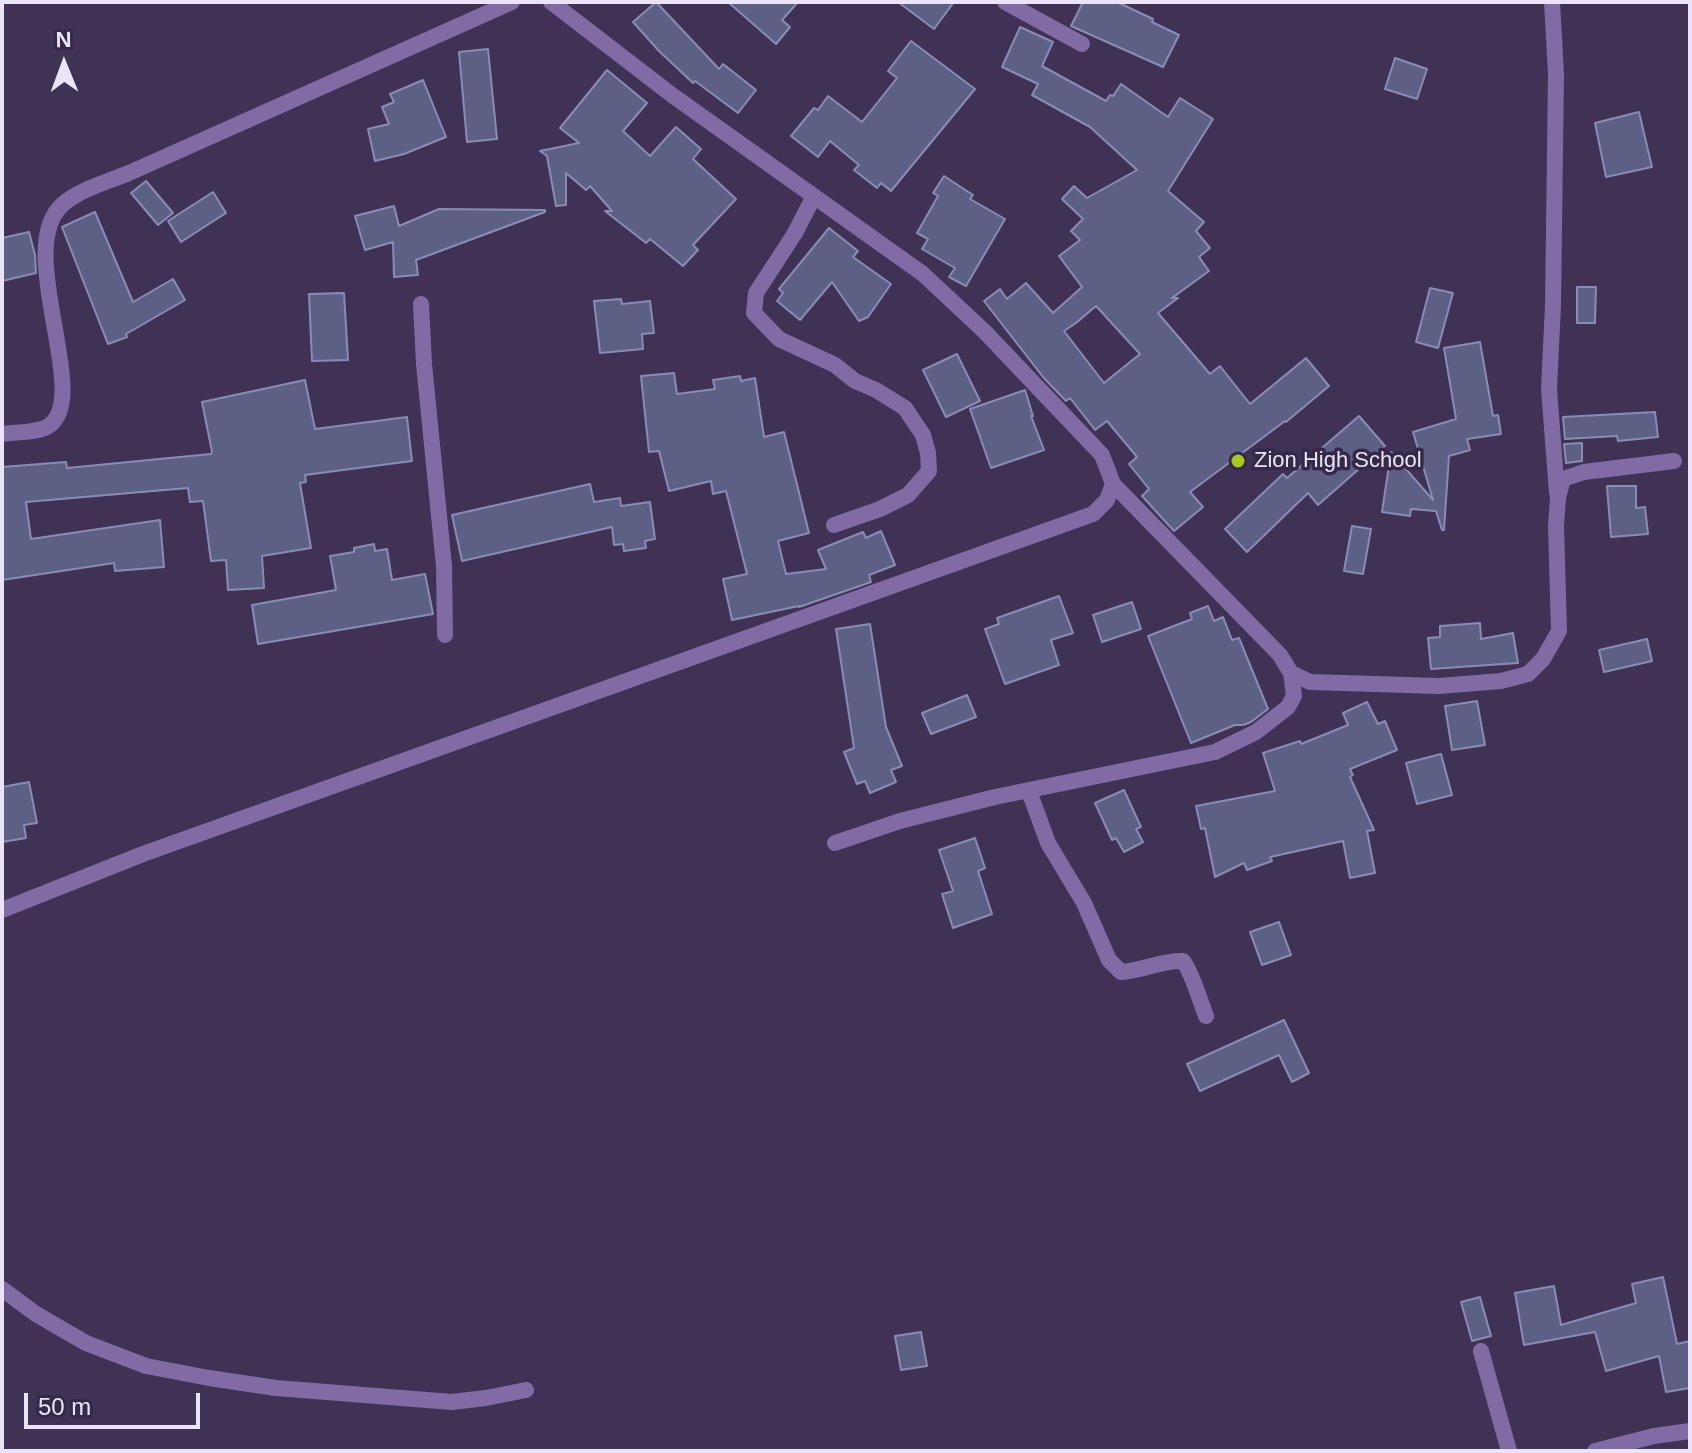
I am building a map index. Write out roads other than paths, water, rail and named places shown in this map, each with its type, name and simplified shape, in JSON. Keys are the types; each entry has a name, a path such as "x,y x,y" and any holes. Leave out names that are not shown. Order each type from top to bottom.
{"street":[{"path":"2,434 47,427 60,415 64,390 45,258 48,228 61,206 85,191 512,2"},
{"path":"551,2 672,95 923,274 984,331 1102,455 1113,484 1280,655 1291,673 1294,696 1288,707 1256,732 1215,752 900,821 835,843"},
{"path":"1005,2 1082,44"},
{"path":"1291,673 1310,682 1439,686 1501,681 1528,674 1543,659 1559,631 1558,498 1549,389 1554,273 1556,74 1552,2"},
{"path":"814,196 789,244 756,293 754,313 779,339 835,365 855,381 905,408 923,435 928,453 929,471 908,495 880,509 834,525"},
{"path":"421,304 444,566 445,635"},
{"path":"1558,498 1563,479 1573,475 1674,461"},
{"path":"2,910 158,848 1093,514 1107,500 1113,484"},
{"path":"1029,791 1048,843 1084,903 1109,960 1121,972 1173,960 1183,961 1190,969 1206,1016"},
{"path":"2,1289 36,1314 86,1343 146,1366 196,1376 276,1388 452,1402 526,1390"},
{"path":"1481,1351 1509,1451"},
{"path":"1595,1451 1654,1436 1690,1431"}],"place":[{"name":"Zion High School","path":"1238,461"}]}
